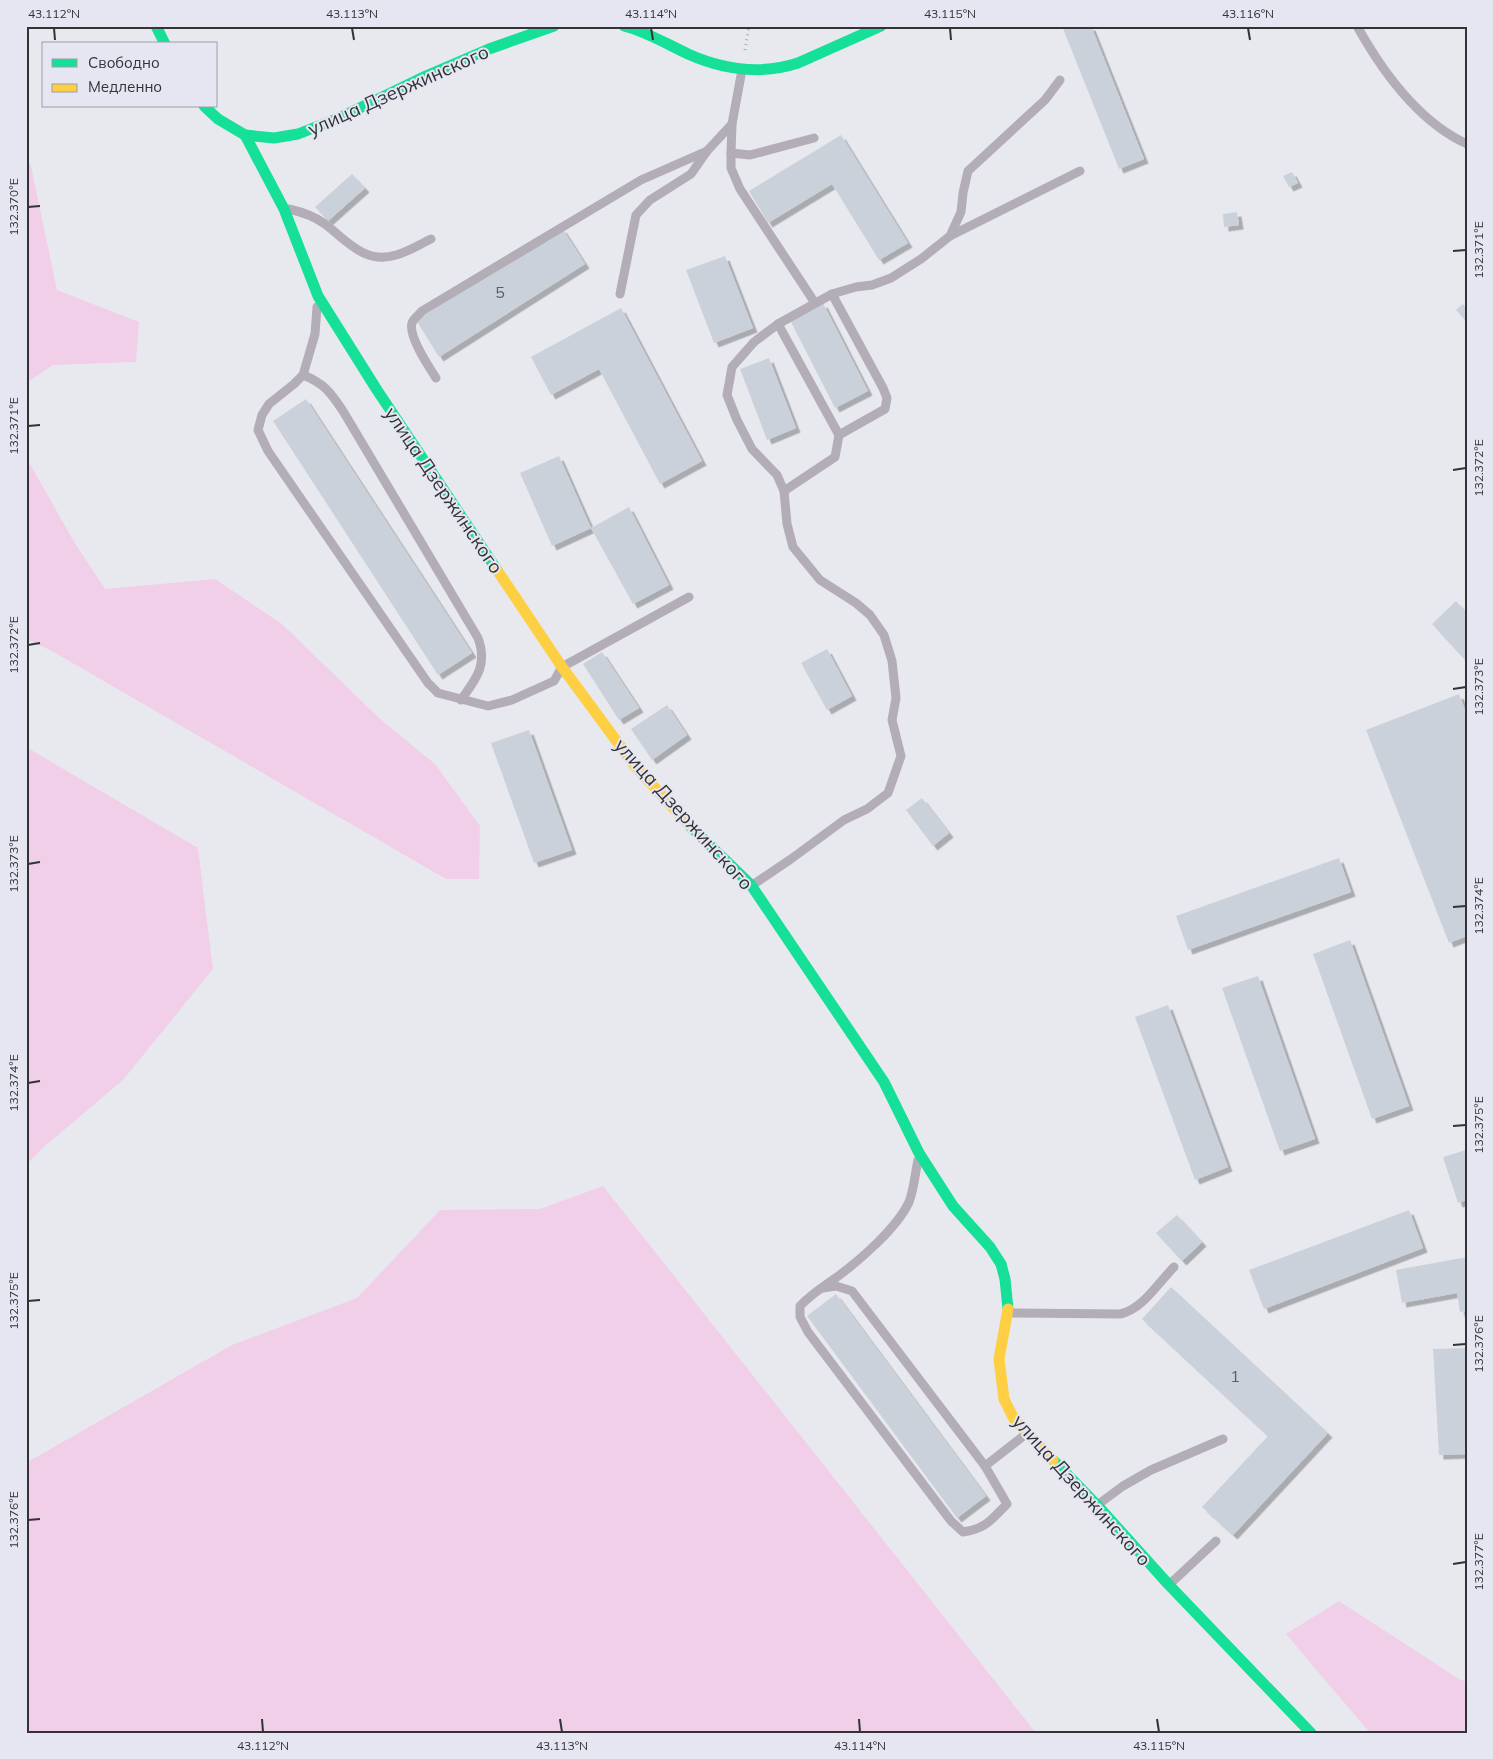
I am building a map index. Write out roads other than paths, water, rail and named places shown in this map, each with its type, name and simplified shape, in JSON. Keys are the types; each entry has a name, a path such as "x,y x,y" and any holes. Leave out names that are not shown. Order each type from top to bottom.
{"main road":[{"path":"156,26 164,42"},
{"name":"улица Дзержинского","path":"245,135 274,138 298,134 339,118 426,76 498,46 554,26"},
{"path":"624,26 652,36 696,58 728,68 742,70 772,70 791,65 881,26"},
{"path":"206,108 218,120 245,135"},
{"name":"улица Дзержинского","path":"245,135 284,208 318,296 377,390 562,667 635,766 685,821 751,885 884,1082 919,1153 953,1206 990,1247 1001,1264 1005,1279 1008,1313 999,1359 1004,1399 1014,1419 1311,1733"}],"lane":[{"path":"1357,26 1374,57 1405,96 1448,134 1467,144"},
{"path":"742,70 732,124 731,168 740,189 814,303"},
{"path":"950,236 961,212 968,171 1045,100 1060,80"},
{"path":"620,294 636,215 650,200 691,174 707,151 732,124"},
{"path":"731,153 750,155 814,138"},
{"path":"436,378 415,342 411,330 412,322 422,311 640,180 707,151"},
{"path":"751,885 791,859 844,820 867,809 888,793 901,756 892,720 896,698 892,661 884,635 870,615 820,580 794,547 787,524 784,491 777,475 752,449 727,395 732,367 754,342 778,324 814,303 832,294 856,287 872,285 891,278 921,259 950,236 1080,171"},
{"path":"284,208 311,216 326,225 342,240 363,253 379,258 395,256 431,239"},
{"path":"832,294 887,398 885,410 838,435"},
{"path":"318,296 315,334 303,375 269,404 262,415 258,430 268,451 428,683 438,693 488,706 512,700 554,680 562,667 688,597"},
{"path":"778,324 838,435 835,457 784,491"},
{"path":"303,375 316,380 330,391 478,638 483,650 483,660 476,680 461,700"},
{"path":"820,1289 836,1286 852,1291 985,1466 1007,1504 987,1525 963,1532 951,1521 808,1332 800,1317 800,1306 820,1289 839,1276 887,1234 898,1219 909,1202 919,1153"},
{"path":"1008,1313 1120,1314 1128,1312 1142,1303 1174,1267"},
{"path":"985,1466 1027,1433"},
{"path":"1097,1505 1122,1486 1151,1470 1223,1439"},
{"path":"1169,1585 1216,1541"}]}
